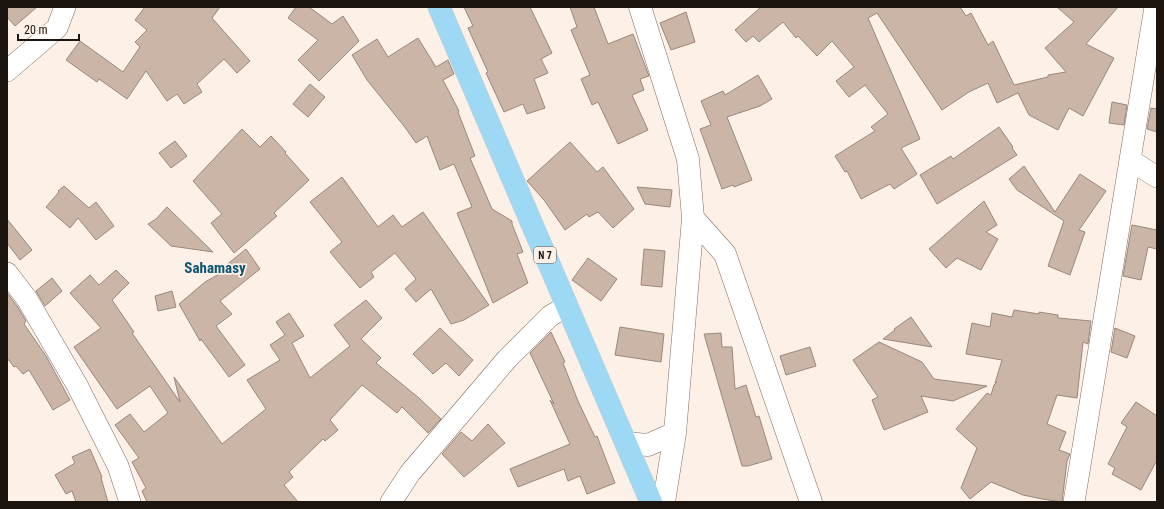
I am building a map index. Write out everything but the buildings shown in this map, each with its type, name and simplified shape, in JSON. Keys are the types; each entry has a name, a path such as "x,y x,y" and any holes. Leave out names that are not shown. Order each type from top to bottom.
{"main road":[{"name":"N 7","path":"439,7 651,502"}],"street":[{"path":"7,71 57,28 65,7"},
{"path":"640,7 688,159 693,218 675,433 664,502"},
{"path":"1074,502 1155,7"},
{"path":"1130,160 1157,177"},
{"path":"693,218 725,254 811,502"},
{"path":"7,273 27,299 77,385 118,466 130,502"},
{"path":"391,502 410,473 507,359 550,316 567,306"},
{"path":"626,443 648,445 675,433"}],"district":[{"name":"Sahamasy","path":"215,268"}]}
